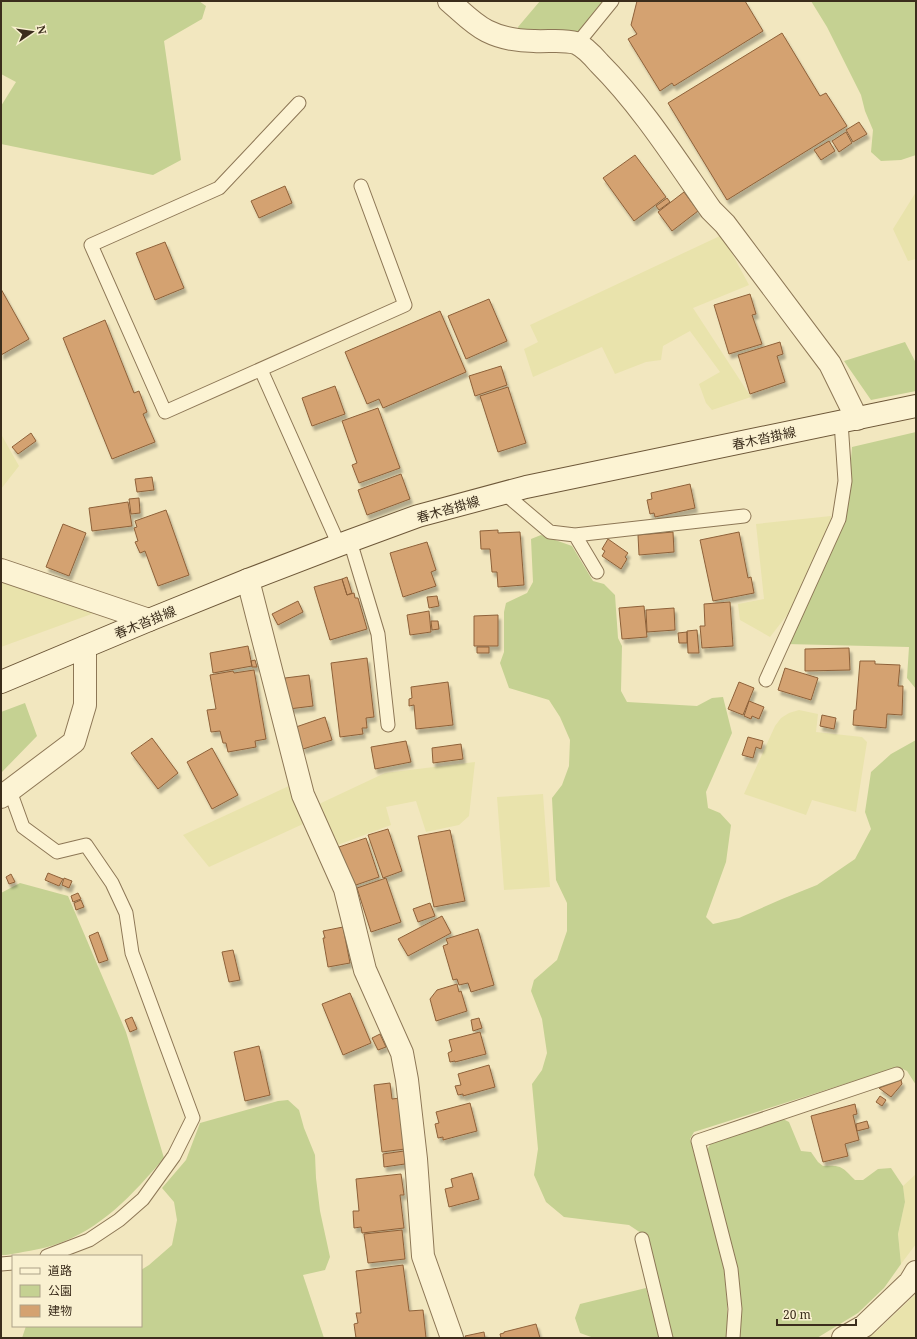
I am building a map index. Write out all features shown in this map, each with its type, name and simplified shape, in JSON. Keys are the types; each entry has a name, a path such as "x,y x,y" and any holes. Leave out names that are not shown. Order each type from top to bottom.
{"street":[{"path":"449,1 471,20 487,31 516,40 564,41 577,44 589,53 625,91 711,210 725,224 830,364 849,421"},
{"name":"春木沓掛線","path":"1,682 248,580 418,516 542,484 916,406"},
{"path":"1,570 149,620"},
{"path":"248,580 303,795 345,889 365,970 402,1053 407,1080 416,1159 423,1256 452,1338"},
{"path":"5,794 74,742 85,705 85,647"},
{"path":"843,1338 864,1326 910,1282 916,1272"}],"lane":[{"path":"577,44 612,1"},
{"path":"299,103 219,188 91,246 165,412 405,305 361,186"},
{"path":"261,370 344,543 378,634 388,725"},
{"path":"766,680 839,519 845,481 849,421"},
{"path":"504,493 550,532 575,535 744,516"},
{"path":"575,535 597,572"},
{"path":"5,794 22,827 57,852 86,845 112,883 126,913 132,953 193,1118 174,1156 143,1199 119,1220 89,1240 50,1255"},
{"path":"733,1338 735,1309 730,1269 698,1140 897,1074"},
{"path":"642,1239 666,1338"},
{"path":"1,1264 12,1263"}],"shaded area":[{"path":"916,192 916,259 908,261 893,229"},
{"path":"722,235 749,285 693,308 751,397 712,410 706,403 699,384 720,372 690,331 663,346 661,360 646,362 615,374 602,347 533,377 524,349 538,342 530,325"},
{"path":"1,434 19,466 1,489"},
{"path":"831,516 830,530 791,610 770,637 740,620 738,604 764,599 756,524"},
{"path":"1,582 97,612 1,647"},
{"path":"799,710 818,714 816,732 862,737 867,742 856,812 812,800 806,815 744,794 775,726 781,718 789,713"},
{"path":"475,762 469,816 459,825 426,832 416,801 386,807 391,825 335,846 319,804 385,773"},
{"path":"291,785 303,824 209,867 183,835"},
{"path":"543,794 550,887 504,890 497,797"},
{"path":"916,1174 916,1244 901,1264 898,1234 905,1202 903,1186"},
{"path":"916,1294 916,1338 865,1338 876,1332"}],"green space":[{"path":"1,1 199,1 206,6 202,19 164,41 181,160 153,175 1,144 1,106 16,82 1,74"},
{"path":"540,1 603,1 576,35 520,33 518,27"},
{"path":"811,1 916,1 916,155 901,160 881,161 871,152 873,130 865,111 861,95 827,27"},
{"path":"905,342 916,363 916,391 871,400 844,361"},
{"path":"916,432 916,689 907,678 909,647 786,644 846,519 852,447"},
{"path":"541,535 572,546 593,581 604,584 615,595 618,638 622,646 621,691 627,702 697,706 712,698 723,697 732,733 706,792 708,808 720,813 731,825 726,862 706,917 713,924 739,918 817,885 855,859 871,829 865,812 871,772 891,754 916,740 916,1085 907,1071 898,1067 694,1132 690,1139 723,1262 727,1300 727,1338 671,1338 647,1237 629,1225 564,1217 546,1202 534,1175 538,1149 532,1084 542,1070 547,1053 542,1019 531,991 534,980 557,960 567,931 567,903 556,880 552,798 562,785 569,766 570,740 560,717 549,700 509,688 500,663 504,652 504,612 506,603 527,593 533,582 531,539"},
{"path":"25,703 37,736 1,773 1,712"},
{"path":"20,883 68,896 126,1032 164,1158 128,1197 87,1230 48,1247 1,1255 1,893"},
{"path":"288,1100 299,1110 304,1128 315,1155 320,1211 330,1257 325,1270 303,1275 324,1338 22,1338 26,1327 142,1327 142,1269 172,1245 177,1220 174,1202 162,1188 186,1160 200,1123 278,1101"},
{"path":"781,1118 789,1122 801,1151 811,1152 823,1166 834,1166 841,1168 855,1180 863,1180 878,1169 891,1168 903,1186 905,1202 898,1234 901,1264 884,1288 858,1313 817,1338 739,1338 735,1268 707,1150 712,1141"},
{"path":"646,1288 660,1338 594,1338 580,1333 575,1318 580,1304"}],"building":[{"path":"637,1 745,1 763,31 674,86 672,83 660,91 628,39 637,34 631,25"},
{"path":"782,33 820,96 826,93 847,126 727,200 668,103"},
{"path":"859,122 867,134 853,142 846,130"},
{"path":"846,132 852,143 839,152 832,141"},
{"path":"829,141 835,151 821,160 814,150"},
{"path":"635,155 666,197 634,221 603,178"},
{"path":"285,186 292,203 259,218 251,201"},
{"path":"684,192 698,211 672,231 658,212"},
{"path":"667,198 670,202 659,210 656,206"},
{"path":"165,242 184,288 155,300 136,253"},
{"path":"1,289 29,339 1,355"},
{"path":"750,294 756,314 752,315 762,344 729,354 714,305"},
{"path":"489,299 507,341 466,359 448,316"},
{"path":"440,311 466,372 383,408 379,399 367,404 345,352"},
{"path":"105,320 134,393 139,391 147,412 143,414 155,442 112,459 63,338"},
{"path":"780,342 783,354 777,356 785,382 750,394 738,355"},
{"path":"501,366 507,385 475,396 469,376"},
{"path":"335,386 345,414 312,426 302,398"},
{"path":"508,387 526,443 498,452 480,396"},
{"path":"378,408 400,468 359,483 352,465 357,463 342,421"},
{"path":"31,433 36,441 18,454 12,447"},
{"path":"401,474 410,499 367,515 358,490"},
{"path":"152,477 154,490 137,492 135,479"},
{"path":"690,484 695,508 655,517 654,513 650,514 647,500 652,499 651,493"},
{"path":"139,498 140,513 131,514 129,499"},
{"path":"128,502 132,526 92,531 89,508"},
{"path":"166,510 189,575 158,586 145,551 140,553 135,542 138,541 134,528 137,527 135,521"},
{"path":"63,524 86,533 69,576 46,567"},
{"path":"498,530 498,533 520,532 524,585 498,587 497,572 492,572 490,549 481,549 480,531"},
{"path":"673,532 674,552 639,555 638,535"},
{"path":"739,532 748,578 751,577 754,593 713,601 700,540"},
{"path":"608,539 628,553 625,557 627,559 621,569 602,556 605,551 602,549"},
{"path":"427,542 436,570 431,572 436,586 403,597 390,553"},
{"path":"347,577 352,593 347,595 342,579"},
{"path":"342,579 347,595 354,593 355,598 358,598 367,629 330,640 314,587"},
{"path":"437,596 439,606 429,608 427,597"},
{"path":"298,601 303,612 278,625 272,614"},
{"path":"730,602 733,646 702,648 700,626 705,626 704,604"},
{"path":"644,606 647,637 622,639 619,608"},
{"path":"674,608 675,630 647,632 646,610"},
{"path":"429,611 431,632 410,635 407,615"},
{"path":"498,615 498,646 474,646 474,616"},
{"path":"431,621 438,621 439,629 432,630"},
{"path":"697,630 699,653 688,653 687,631"},
{"path":"687,632 687,643 679,643 678,633"},
{"path":"248,646 252,666 213,673 210,653"},
{"path":"477,647 489,647 489,653 477,653"},
{"path":"849,648 850,670 805,671 805,649"},
{"path":"367,658 374,717 366,718 367,728 362,728 363,734 340,737 331,663"},
{"path":"255,660 257,667 252,667 251,661"},
{"path":"860,661 875,661 875,664 900,665 898,686 903,686 902,715 887,714 886,728 853,725 854,710 856,710"},
{"path":"785,668 818,678 811,700 778,690"},
{"path":"254,670 266,739 255,741 256,747 228,752 226,743 223,743 220,731 211,732 207,710 216,709 210,675 233,671 234,673"},
{"path":"309,675 313,706 289,709 285,678"},
{"path":"448,682 453,725 416,729 414,705 409,706 409,699 412,698 411,687"},
{"path":"739,682 754,688 743,715 728,709"},
{"path":"749,701 764,707 759,719 752,716 751,719 744,716"},
{"path":"822,715 836,718 834,729 820,726"},
{"path":"325,717 332,740 303,749 296,727"},
{"path":"748,737 763,741 761,749 756,747 753,758 742,755"},
{"path":"152,738 178,773 158,789 131,753"},
{"path":"406,741 411,762 375,769 371,747"},
{"path":"461,744 463,759 433,763 432,748"},
{"path":"212,748 238,795 212,809 187,762"},
{"path":"388,829 402,871 383,878 368,835"},
{"path":"450,830 465,901 434,907 418,836"},
{"path":"366,838 379,877 353,886 339,847"},
{"path":"48,873 63,879 59,886 45,880"},
{"path":"11,874 15,882 9,884 6,877"},
{"path":"64,878 72,881 69,888 62,885"},
{"path":"386,878 401,922 371,932 357,888"},
{"path":"78,893 81,899 73,902 71,896"},
{"path":"81,900 84,907 76,910 74,903"},
{"path":"430,903 435,916 418,922 413,909"},
{"path":"442,916 451,933 408,956 398,939"},
{"path":"343,927 350,963 328,967 323,931"},
{"path":"478,929 494,985 471,992 468,983 459,985 457,979 453,980 443,946 448,944 446,939"},
{"path":"98,932 108,960 99,963 89,936"},
{"path":"233,950 240,980 229,982 222,952"},
{"path":"457,984 459,992 461,991 467,1011 436,1021 430,999 437,990"},
{"path":"350,993 371,1043 343,1055 322,1004"},
{"path":"132,1017 137,1029 130,1032 125,1020"},
{"path":"479,1018 482,1028 473,1031 471,1020"},
{"path":"480,1032 486,1054 450,1062 448,1053 452,1051 449,1040"},
{"path":"380,1034 386,1047 378,1050 372,1038"},
{"path":"259,1046 270,1095 245,1101 234,1052"},
{"path":"489,1065 495,1087 463,1096 463,1094 458,1095 455,1086 461,1085 458,1074"},
{"path":"901,1080 902,1084 891,1097 879,1088"},
{"path":"390,1083 392,1099 400,1098 405,1149 382,1152 374,1085"},
{"path":"880,1096 886,1100 882,1106 876,1102"},
{"path":"470,1103 477,1131 443,1140 443,1137 438,1138 435,1124 439,1123 436,1112"},
{"path":"855,1104 857,1114 853,1115 859,1140 845,1144 848,1156 823,1162 811,1116"},
{"path":"867,1121 869,1128 857,1131 856,1124"},
{"path":"404,1151 405,1164 384,1167 383,1154"},
{"path":"472,1173 479,1199 449,1207 445,1189 453,1187 451,1179"},
{"path":"401,1174 404,1195 400,1195 404,1228 362,1233 361,1227 354,1228 353,1211 359,1211 356,1179"},
{"path":"402,1230 405,1259 368,1263 364,1234"},
{"path":"403,1265 409,1311 423,1310 426,1338 356,1338 354,1324 358,1323 356,1313 361,1313 356,1271"},
{"path":"536,1324 540,1338 501,1338 500,1334 504,1332"},
{"path":"484,1332 485,1338 466,1338 465,1336"}]}
